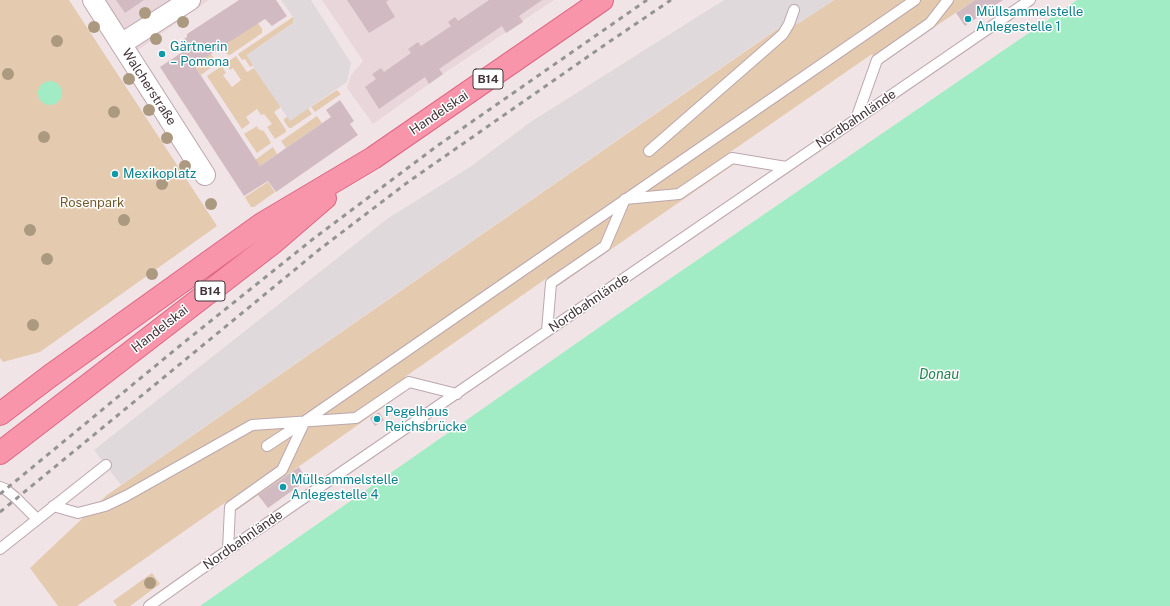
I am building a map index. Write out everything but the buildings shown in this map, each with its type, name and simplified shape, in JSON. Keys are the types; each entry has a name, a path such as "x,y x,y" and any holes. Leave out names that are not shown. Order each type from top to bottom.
{"main road":[{"name":"Handelskai","path":"3,405 44,380 262,224 373,158 602,0"},
{"name":"Handelskai","path":"0,453 274,242 373,158"},
{"path":"3,405 43,420"}],"street":[{"name":"Walcherstraße","path":"93,0 205,175"},
{"path":"121,44 190,0"}],"lane":[{"path":"267,446 305,422 625,199 915,0"},
{"path":"856,119 876,60 930,23 948,0"},
{"name":"Nordbahnlände","path":"150,606 228,550 1030,0"},
{"path":"649,151 773,44 783,34 789,24 794,10"},
{"path":"625,199 679,194 732,158 786,167"},
{"path":"547,331 551,283 605,246 625,199"},
{"path":"53,506 78,513 105,506 126,496 252,425 356,418 409,382 457,394"},
{"path":"228,550 230,507 282,470 305,422"},
{"path":"0,549 106,465"},
{"path":"0,488 5,489 16,498 37,519"}],"shaded area":[{"path":"95,0 209,0 138,50"},
{"path":"281,0 311,0 351,63 347,82 290,121 254,68 247,55 293,23 293,17"},
{"path":"322,0 554,0 443,74 373,124 347,88 351,75 363,61"},
{"path":"724,0 834,0 799,23 778,28 121,485 94,450 387,219 470,167 532,121"}],"green space":[{"name":"Rosenpark","path":"0,0 69,0 217,226 40,352 3,362 0,358"},
{"path":"834,0 975,0 879,64 872,54 729,153 736,163 555,288 547,278 405,377 412,387 234,512 226,502 77,606 58,606 30,568 107,495 779,28 799,23"},
{"path":"293,17 293,23 247,55 254,65 250,67 245,59 242,60 238,54"},
{"path":"258,23 262,29 262,33 230,55 227,54 222,47"},
{"path":"211,54 217,63 201,75 194,65"},
{"path":"236,56 247,72 254,68 281,107 274,112 286,132 275,139 267,127 272,124 264,114 261,115 257,109 246,117 250,123 242,129 207,76 222,66 226,73 223,75 232,87 241,80 233,68 230,70 228,67 229,61"},
{"path":"337,90 341,94 315,112 311,107"},
{"path":"308,108 312,114 289,128 284,119 288,116 291,120"},
{"path":"317,116 322,123 286,148 281,141"},
{"path":"257,126 258,129 264,131 271,143 257,153 244,134"},
{"path":"273,147 277,154 260,166 255,160"},
{"path":"268,182 275,192 254,207 251,207 245,197"},
{"path":"152,573 160,584 130,606 117,606 113,601"}],"water":[{"name":"Donau","path":"1077,0 1170,0 1170,606 200,606 614,317"},
{"path":"50,81 55,82 61,88 61,98 55,104 50,105 45,104 39,98 38,93 39,88 45,82"}],"railway":[{"path":"0,494 182,344 313,239 437,146 647,0"},
{"path":"0,512 320,249 408,182 671,0"}],"place":[{"name":"Müllsammelstelle Anlegestelle 1","path":"968,19"},
{"name":"Gärtnerin – Pomona","path":"162,54"},
{"name":"Mexikoplatz","path":"115,174"},
{"name":"Pegelhaus Reichsbrücke","path":"377,419"},
{"name":"Müllsammelstelle Anlegestelle 4","path":"283,487"}]}
